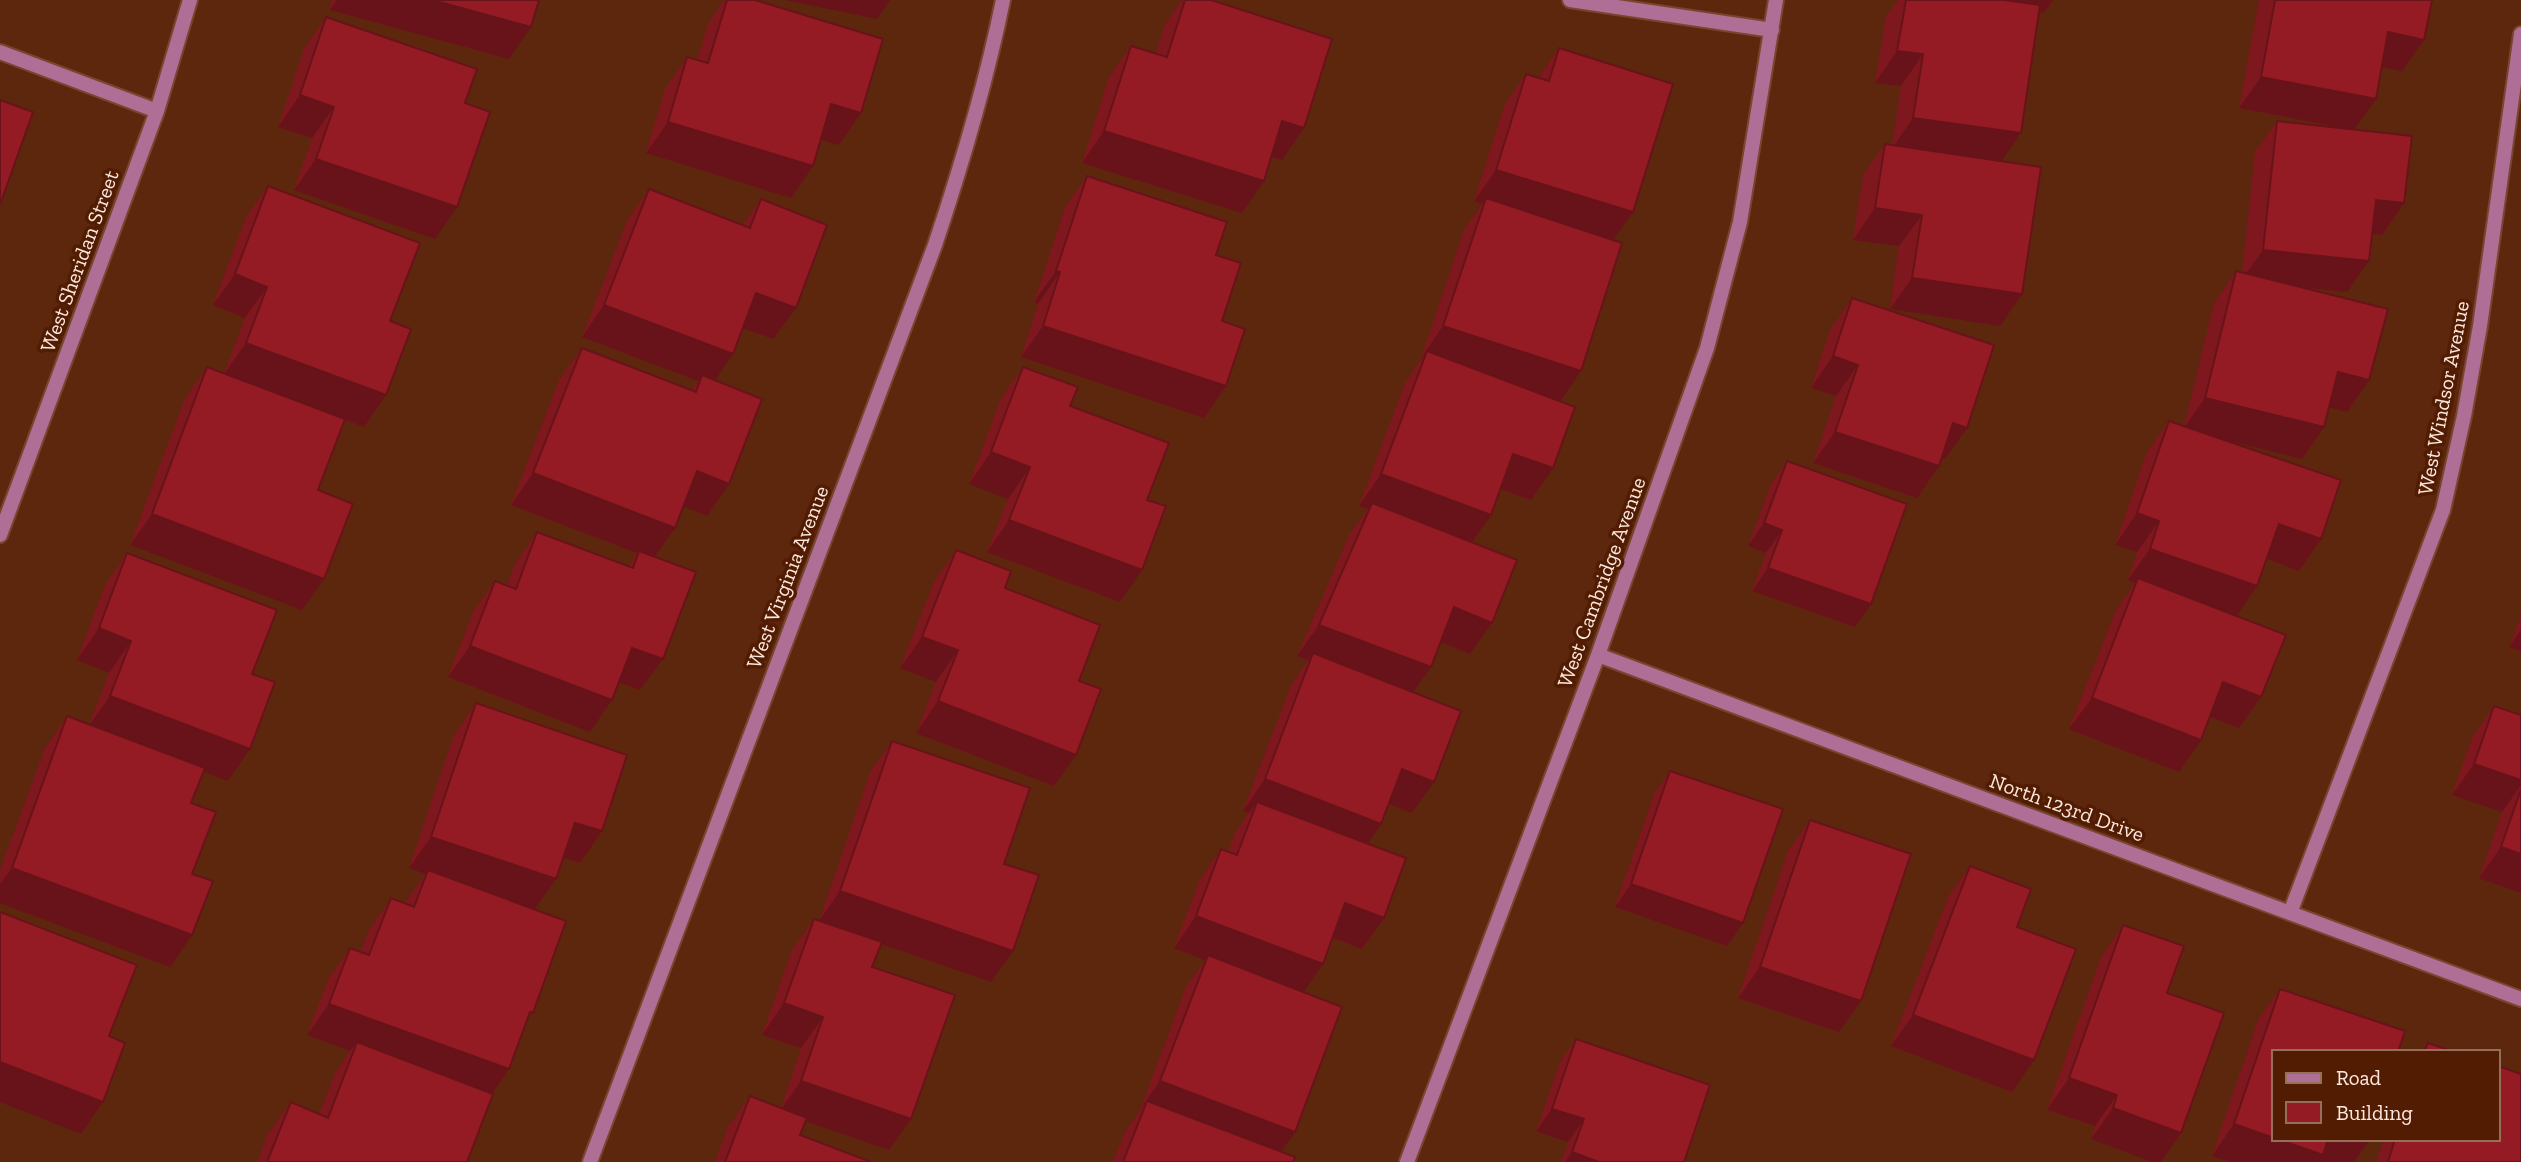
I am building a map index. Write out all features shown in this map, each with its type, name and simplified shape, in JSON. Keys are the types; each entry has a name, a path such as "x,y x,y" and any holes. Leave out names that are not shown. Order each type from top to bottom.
{"street":[{"name":"West Sheridan Street","path":"0,535 158,111 190,0"},
{"name":"West Virginia Avenue","path":"590,1162 935,245 965,155 993,52 1003,0"},
{"path":"1570,0 1772,30"},
{"name":"West Cambridge Avenue","path":"1407,1162 1598,655 1706,348 1740,222 1776,0"},
{"name":"West Windsor Avenue","path":"2290,913 2443,510 2464,416 2477,339 2521,34"},
{"path":"0,52 158,111"},
{"name":"North 123rd Drive","path":"1598,655 2521,999"}],"building":[{"path":"432,0 539,0 531,27"},
{"path":"727,0 755,0 883,39 861,113 831,104 813,166 668,122 687,57 708,63"},
{"path":"1185,0 1211,0 1332,39 1304,128 1282,121 1264,181 1104,131 1131,46 1167,57"},
{"path":"1906,0 2004,0 2040,5 2021,133 1913,118 1923,54 1897,51"},
{"path":"2275,0 2432,0 2424,40 2388,32 2376,99 2261,77"},
{"path":"326,17 477,69 465,103 490,112 457,207 316,159 334,107 300,95"},
{"path":"1559,48 1673,84 1633,212 1496,170 1526,74 1549,81"},
{"path":"0,100 33,112 0,205"},
{"path":"2277,121 2412,136 2404,203 2376,200 2369,261 2263,250"},
{"path":"1885,144 2041,167 2022,294 1912,278 1922,215 1875,208"},
{"path":"1087,176 1227,222 1216,255 1241,263 1222,321 1245,329 1226,386 1043,326 1060,272 1056,271"},
{"path":"268,186 420,243 390,321 411,329 386,395 246,343 267,287 235,274"},
{"path":"649,189 750,228 761,199 827,225 796,308 756,293 733,354 604,305"},
{"path":"1486,198 1622,243 1581,371 1443,326"},
{"path":"2236,271 2388,309 2369,380 2338,372 2324,427 2205,398"},
{"path":"1852,298 1994,345 1967,428 1953,423 1939,466 1835,432 1858,365 1833,356"},
{"path":"582,348 696,392 702,375 762,399 729,484 697,471 675,528 533,473"},
{"path":"1427,351 1575,407 1553,468 1513,454 1491,515 1381,474"},
{"path":"207,367 345,419 318,490 353,504 324,579 152,514"},
{"path":"1023,367 1078,387 1070,406 1169,443 1147,500 1166,506 1142,570 1009,520 1030,467 991,452"},
{"path":"2169,421 2341,480 2321,539 2279,524 2257,586 2150,549 2159,521 2137,513"},
{"path":"1787,461 1907,504 1871,604 1768,568 1782,530 1764,523"},
{"path":"1372,503 1517,560 1492,623 1454,607 1431,667 1319,625"},
{"path":"537,532 633,568 639,551 696,572 663,659 632,648 612,700 470,646 495,581 516,589"},
{"path":"956,550 1011,571 1005,588 1100,625 1079,681 1101,689 1076,755 938,701 958,650 922,637"},
{"path":"127,553 277,610 252,674 275,682 250,749 110,696 131,641 99,628"},
{"path":"2138,578 2286,635 2261,697 2223,682 2201,740 2092,698"},
{"path":"1313,653 1461,711 1434,782 1402,769 1381,824 1265,779"},
{"path":"476,703 627,755 602,831 575,823 556,879 431,837"},
{"path":"2494,706 2521,715 2521,780 2474,764"},
{"path":"67,716 205,768 191,803 216,812 192,874 213,881 192,935 12,868"},
{"path":"892,741 1030,788 1004,864 1039,875 1013,951 840,891"},
{"path":"1670,771 1783,809 1743,923 1631,884"},
{"path":"2521,789 2521,854 2501,847"},
{"path":"1257,802 1406,858 1384,918 1345,903 1323,964 1196,916 1221,849 1237,855"},
{"path":"1810,820 1911,854 1861,1001 1760,967"},
{"path":"1970,866 2031,889 2017,927 2076,949 2034,1060 1913,1015"},
{"path":"428,870 566,921 533,1013 530,1012 509,1069 329,1004 350,948 369,955 391,898 414,907"},
{"path":"0,912 137,965 109,1036 125,1043 103,1102 0,1062"},
{"path":"814,919 882,942 872,967 955,995 911,1119 801,1081 823,1017 784,1003"},
{"path":"2123,925 2184,946 2167,993 2224,1013 2181,1133 2113,1108 2117,1095 2069,1078"},
{"path":"1208,955 1342,1007 1295,1132 1160,1081"},
{"path":"2280,989 2405,1031 2399,1050 2272,1050 2272,1137 2234,1124"},
{"path":"1576,1039 1710,1085 1684,1162 1599,1162 1572,1152 1584,1119 1552,1109"},
{"path":"357,1042 493,1094 467,1162 267,1162 291,1102 328,1118"},
{"path":"2428,1043 2449,1050 2425,1050"},
{"path":"2500,1067 2521,1074 2521,1162 2388,1162 2394,1141 2500,1141"},
{"path":"750,1096 807,1118 800,1135 871,1162 725,1162"},
{"path":"1147,1101 1295,1157 1293,1162 1123,1162"},
{"path":"2283,1141 2327,1141 2323,1155"}]}
